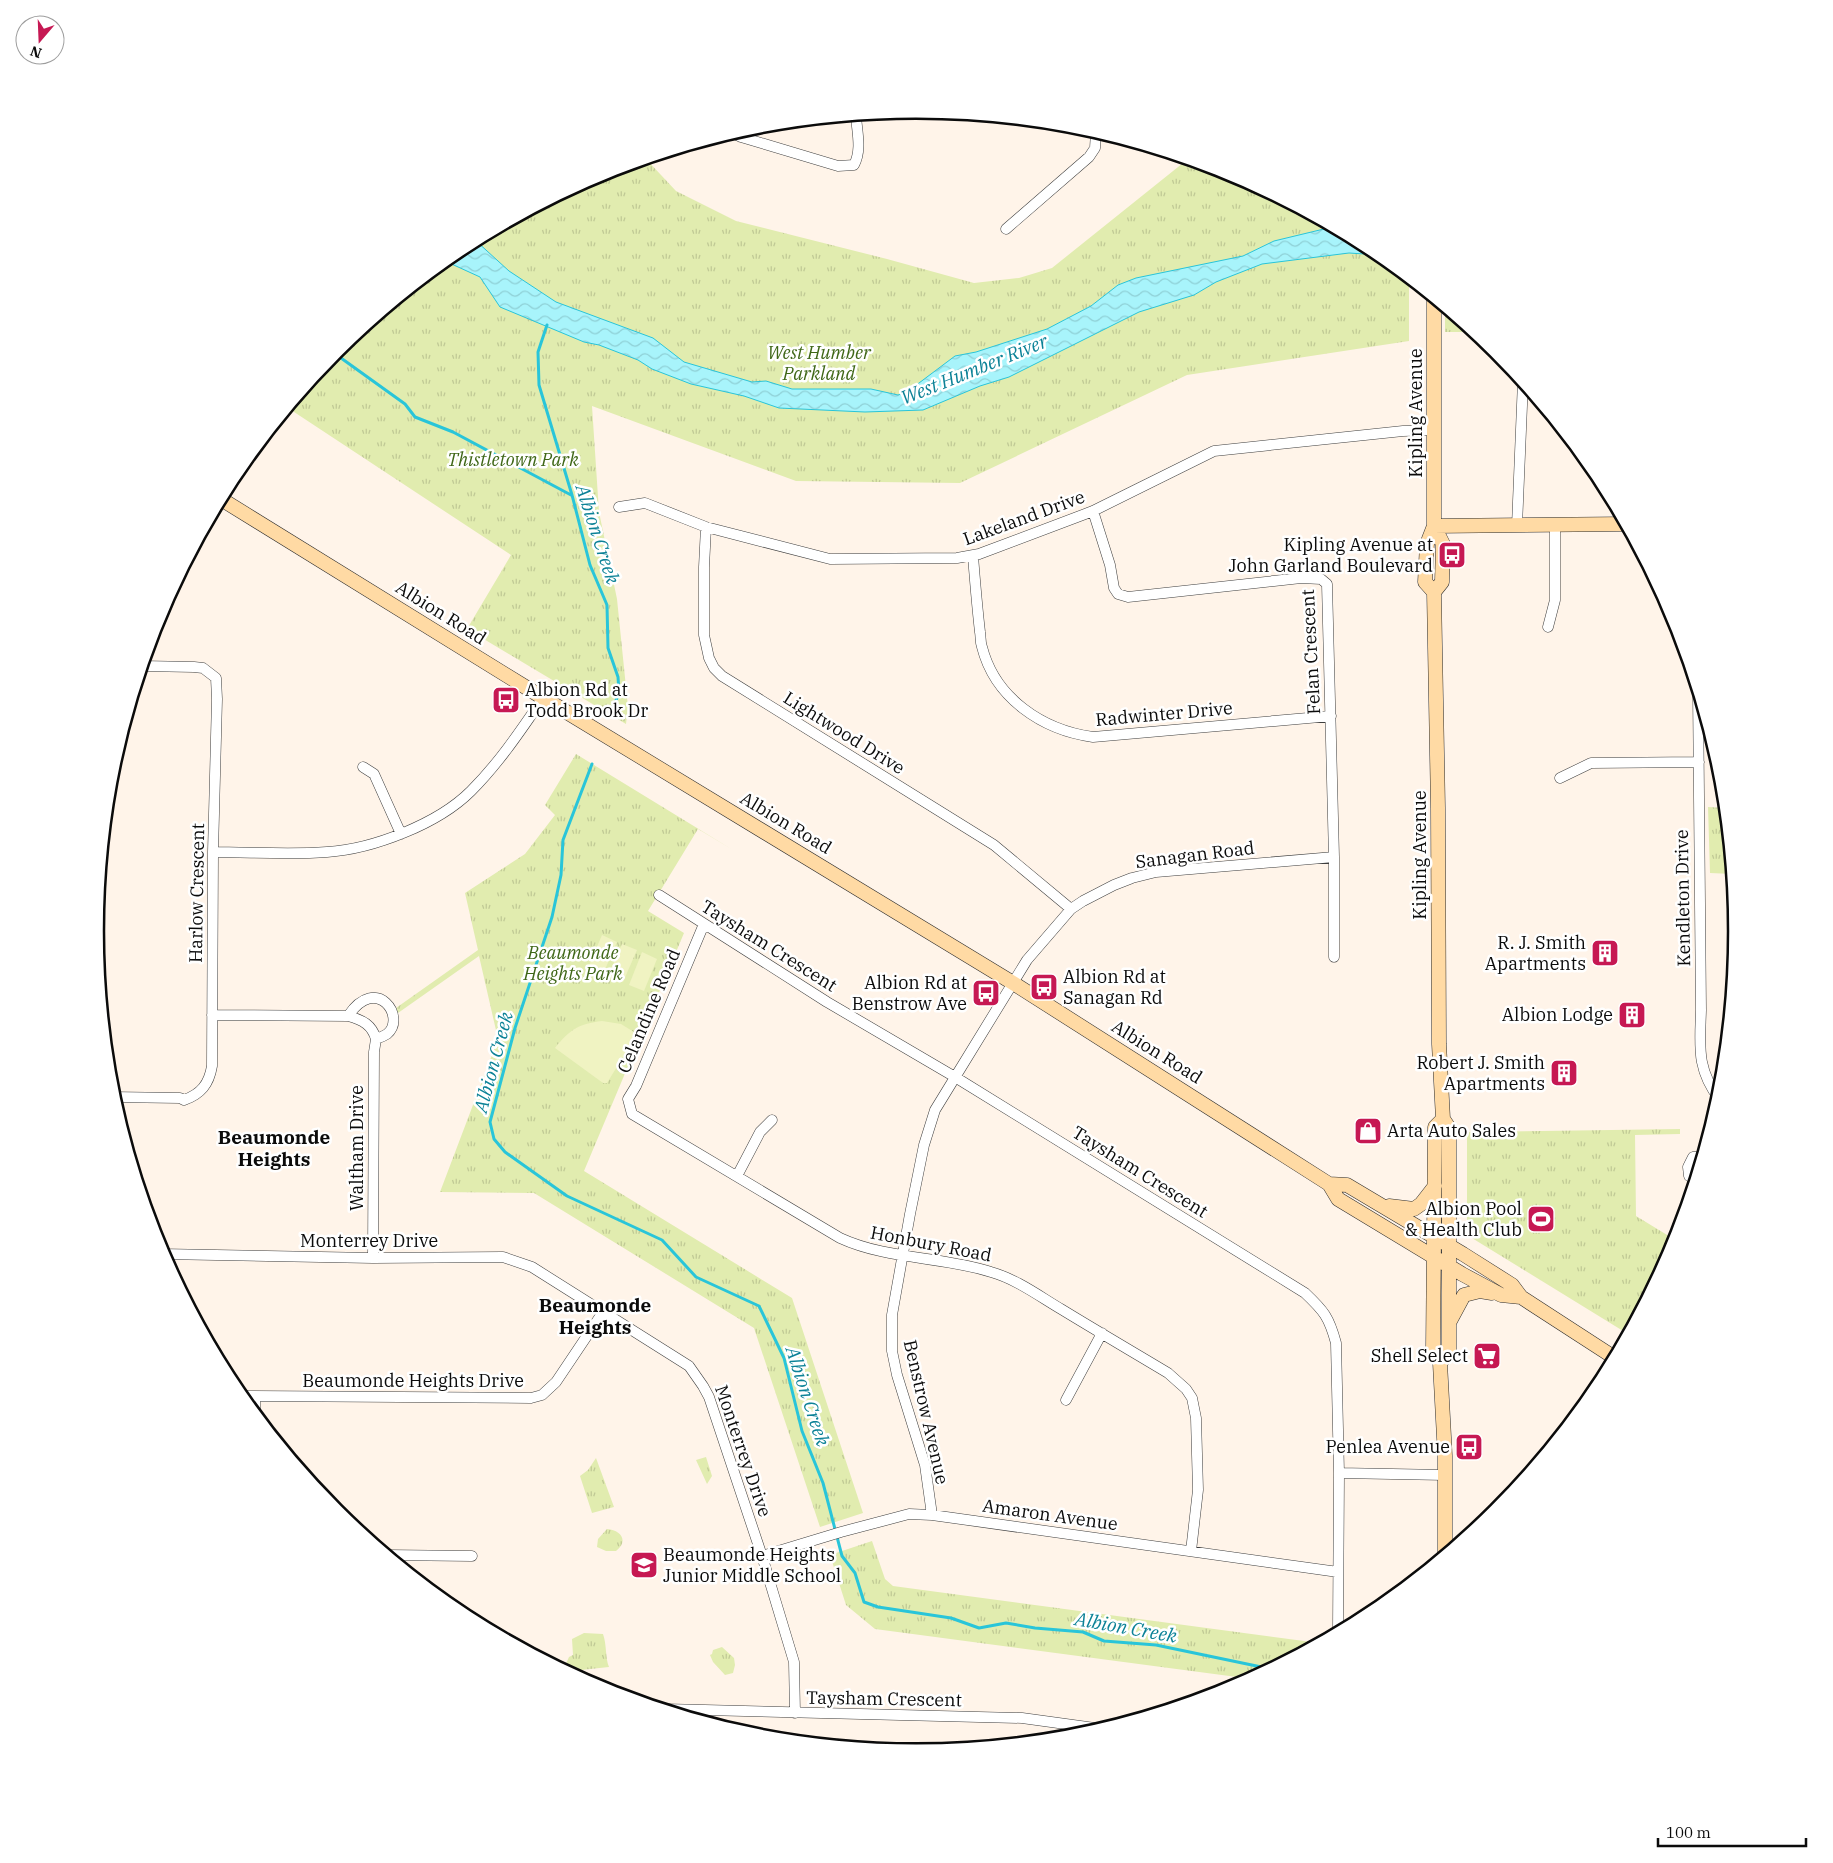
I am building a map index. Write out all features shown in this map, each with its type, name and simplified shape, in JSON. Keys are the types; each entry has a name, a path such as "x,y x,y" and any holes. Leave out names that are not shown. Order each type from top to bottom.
{"main road":[{"name":"Kipling Avenue","path":"1434,306 1434,526 1443,544 1442,582 1434,592 1438,808 1439,1044 1443,1119 1449,1128 1450,1246 1449,1352 1440,1363"},
{"name":"Albion Road","path":"227,503 543,698 1013,983 1329,1184 1338,1199 1434,1258 1501,1295 1520,1298 1610,1354"},
{"path":"1434,526 1619,524"},
{"name":"Kipling Avenue","path":"1443,1119 1435,1127 1434,1350 1440,1363 1445,1475 1445,1549"},
{"name":"Albion Road","path":"1329,1184 1347,1184 1383,1205 1512,1285 1520,1298"},
{"path":"1383,1205 1414,1209 1435,1186"},
{"path":"1449,1324 1464,1295 1480,1291 1501,1295"}],"street":[{"path":"743,138 838,166 854,165 859,148 856,121"},
{"path":"1006,229 1089,157 1095,148 1096,139"},
{"path":"1517,526 1523,390"},
{"name":"Lakeland Drive","path":"619,508 646,503 706,527 830,559 942,559 973,556 1094,512 1214,450 1403,431 1435,430"},
{"name":"Felan Crescent","path":"1094,512 1110,565 1114,588 1118,594 1128,598 1301,578 1321,579 1327,584 1334,857 1334,957"},
{"path":"1548,627 1555,600 1555,525"},
{"name":"Lightwood Drive","path":"706,527 704,635 709,658 714,668 722,676 785,716 994,845 1071,909"},
{"name":"Radwinter Drive","path":"973,556 981,644 990,671 1015,702 1041,721 1053,727 1093,737 1331,716"},
{"name":"Harlow Crescent","path":"120,1096 180,1098 184,1100 195,1096 204,1087 212,1066 216,678 203,668 148,666"},
{"path":"213,852 329,852 360,846 401,834 426,823 470,792 499,760 543,698"},
{"name":"Kendleton Drive","path":"1698,709 1702,1010 1700,1058 1714,1091"},
{"path":"1560,778 1591,763 1699,762"},
{"path":"363,767 374,774 401,834"},
{"name":"Sanagan Road","path":"1013,983 1027,960 1071,909 1114,885 1156,872 1334,857"},
{"name":"Taysham Crescent","path":"660,895 827,1002 955,1077 1305,1292 1320,1308 1331,1323 1336,1343 1339,1473 1338,1626"},
{"name":"Celandine Road","path":"630,1110 628,1098 636,1086 704,924"},
{"name":"Benstrow Avenue","path":"932,1514 925,1465 897,1375 892,1351 892,1315 924,1145 935,1110 1013,983"},
{"path":"212,1014 348,1016 362,1019 373,1030 376,1039 388,1033 393,1024 393,1013 387,1003 377,998 365,999 355,1006 348,1016"},
{"name":"Waltham Drive","path":"373,1258 374,1052 376,1039"},
{"name":"Honbury Road","path":"630,1110 632,1114 840,1238 877,1252 994,1272 1023,1286 1168,1373 1186,1389 1192,1398 1196,1418 1198,1490 1192,1551"},
{"path":"738,1176 760,1132 772,1120"},
{"path":"1691,1177 1689,1176 1688,1167 1693,1157 1697,1157"},
{"name":"Monterrey Drive","path":"171,1254 373,1258 503,1257 532,1267 691,1367 709,1397 762,1556 794,1662 795,1713"},
{"name":"Beaumonde Heights Drive","path":"251,1397 531,1398 542,1394 556,1382 604,1312"},
{"path":"1066,1400 1102,1333"},
{"path":"255,1397 255,1402"},
{"path":"1339,1473 1445,1475"},
{"name":"Amaron Avenue","path":"762,1556 909,1514 932,1514 1338,1572"},
{"path":"396,1555 472,1556"},
{"name":"Taysham Crescent","path":"682,1710 1022,1718 1085,1727"}],"green space":[{"name":"West Humber Parkland","path":"650,164 676,191 736,221 974,283 1019,278 1052,268 1182,164 1228,181 1276,203 1323,228 1368,256 1409,286 1409,341 1187,375 960,483 796,481 592,406 599,512 617,599 628,707 626,724 467,629 511,555 293,411 342,357 381,320 465,256 510,228 557,203 605,181"},
{"path":"1445,314 1465,332 1445,332"},
{"name":"Beaumonde Heights Park","path":"576,754 733,850 698,829 648,911 684,933 584,1171 792,1298 863,1513 820,1527 754,1328 534,1193 440,1192 498,1039 479,956 398,1013 396,1008 478,950 465,893 525,854 555,815 545,805"},
{"path":"1708,807 1719,808 1728,874 1710,873"},
{"path":"602,935 617,942 603,974 588,968"},
{"path":"622,944 637,950 623,982 608,976"},
{"path":"642,952 657,959 644,991 629,985"},
{"path":"602,1021 621,1024 637,1034 607,1083 603,1083 555,1048 565,1036 576,1028"},
{"path":"1680,1129 1680,1134 1635,1135 1636,1216 1669,1236 1645,1291 1624,1331 1467,1235 1467,1132"},
{"path":"706,1457 712,1476 707,1484 696,1460"},
{"path":"596,1458 614,1507 592,1513 580,1476 588,1470"},
{"path":"607,1529 616,1531 622,1537 622,1543 616,1551 606,1551 597,1547 598,1539"},
{"path":"872,1541 885,1579 893,1586 1310,1642 1238,1677 875,1629 846,1605 830,1555"},
{"path":"584,1633 603,1634 609,1667 580,1671 566,1664 569,1657 573,1655 572,1639"},
{"path":"722,1647 734,1658 733,1673 725,1675 713,1662 710,1655 713,1650"}],"water":[{"name":"West Humber River","path":"1324,229 1365,254 1349,253 1262,264 1216,282 1194,295 1139,312 1009,377 980,386 923,410 865,412 779,408 744,396 691,384 652,369 638,360 599,345 584,342 500,307 480,277 453,265 481,246 509,271 556,302 653,338 684,362 752,382 766,381 792,389 871,389 898,395 907,392 955,356 976,352 1047,329 1091,306 1118,285 1136,278 1243,256 1274,241"}],"waterway":[{"name":"Albion Creek","path":"547,325 538,352 539,385 572,495 590,565 607,605 608,648 618,677 619,692 613,709"},
{"path":"341,358 405,404 415,417 453,432 571,495"},
{"name":"Albion Creek","path":"592,764 563,840 561,875 552,917 515,1028 490,1122 494,1139 505,1152 567,1196 662,1240 696,1277 759,1306 784,1358 802,1431 823,1483 842,1556 855,1573 864,1602 878,1607 951,1618 979,1628 1006,1623 1035,1628 1083,1632 1104,1641 1156,1645 1261,1667"}],"place":[{"name":"Kipling Avenue at John Garland Boulevard","path":"1452,555"},
{"name":"Albion Rd at Todd Brook Dr","path":"506,700"},
{"name":"R. J. Smith Apartments","path":"1605,953"},
{"name":"Albion Rd at Sanagan Rd","path":"1044,987"},
{"name":"Albion Rd at Benstrow Ave","path":"986,993"},
{"name":"Albion Lodge","path":"1632,1015"},
{"name":"Robert J. Smith Apartments","path":"1564,1073"},
{"name":"Arta Auto Sales","path":"1368,1131"},
{"name":"Albion Pool & Health Club","path":"1541,1219"},
{"name":"Shell Select","path":"1487,1356"},
{"name":"Penlea Avenue","path":"1469,1447"},
{"name":"Beaumonde Heights Junior Middle School","path":"644,1565"}],"district":[{"name":"Beaumonde Heights","path":"274,1148"},
{"name":"Beaumonde Heights","path":"595,1316"}],"park label":[{"name":"Thistletown Park","path":"513,460"}]}
